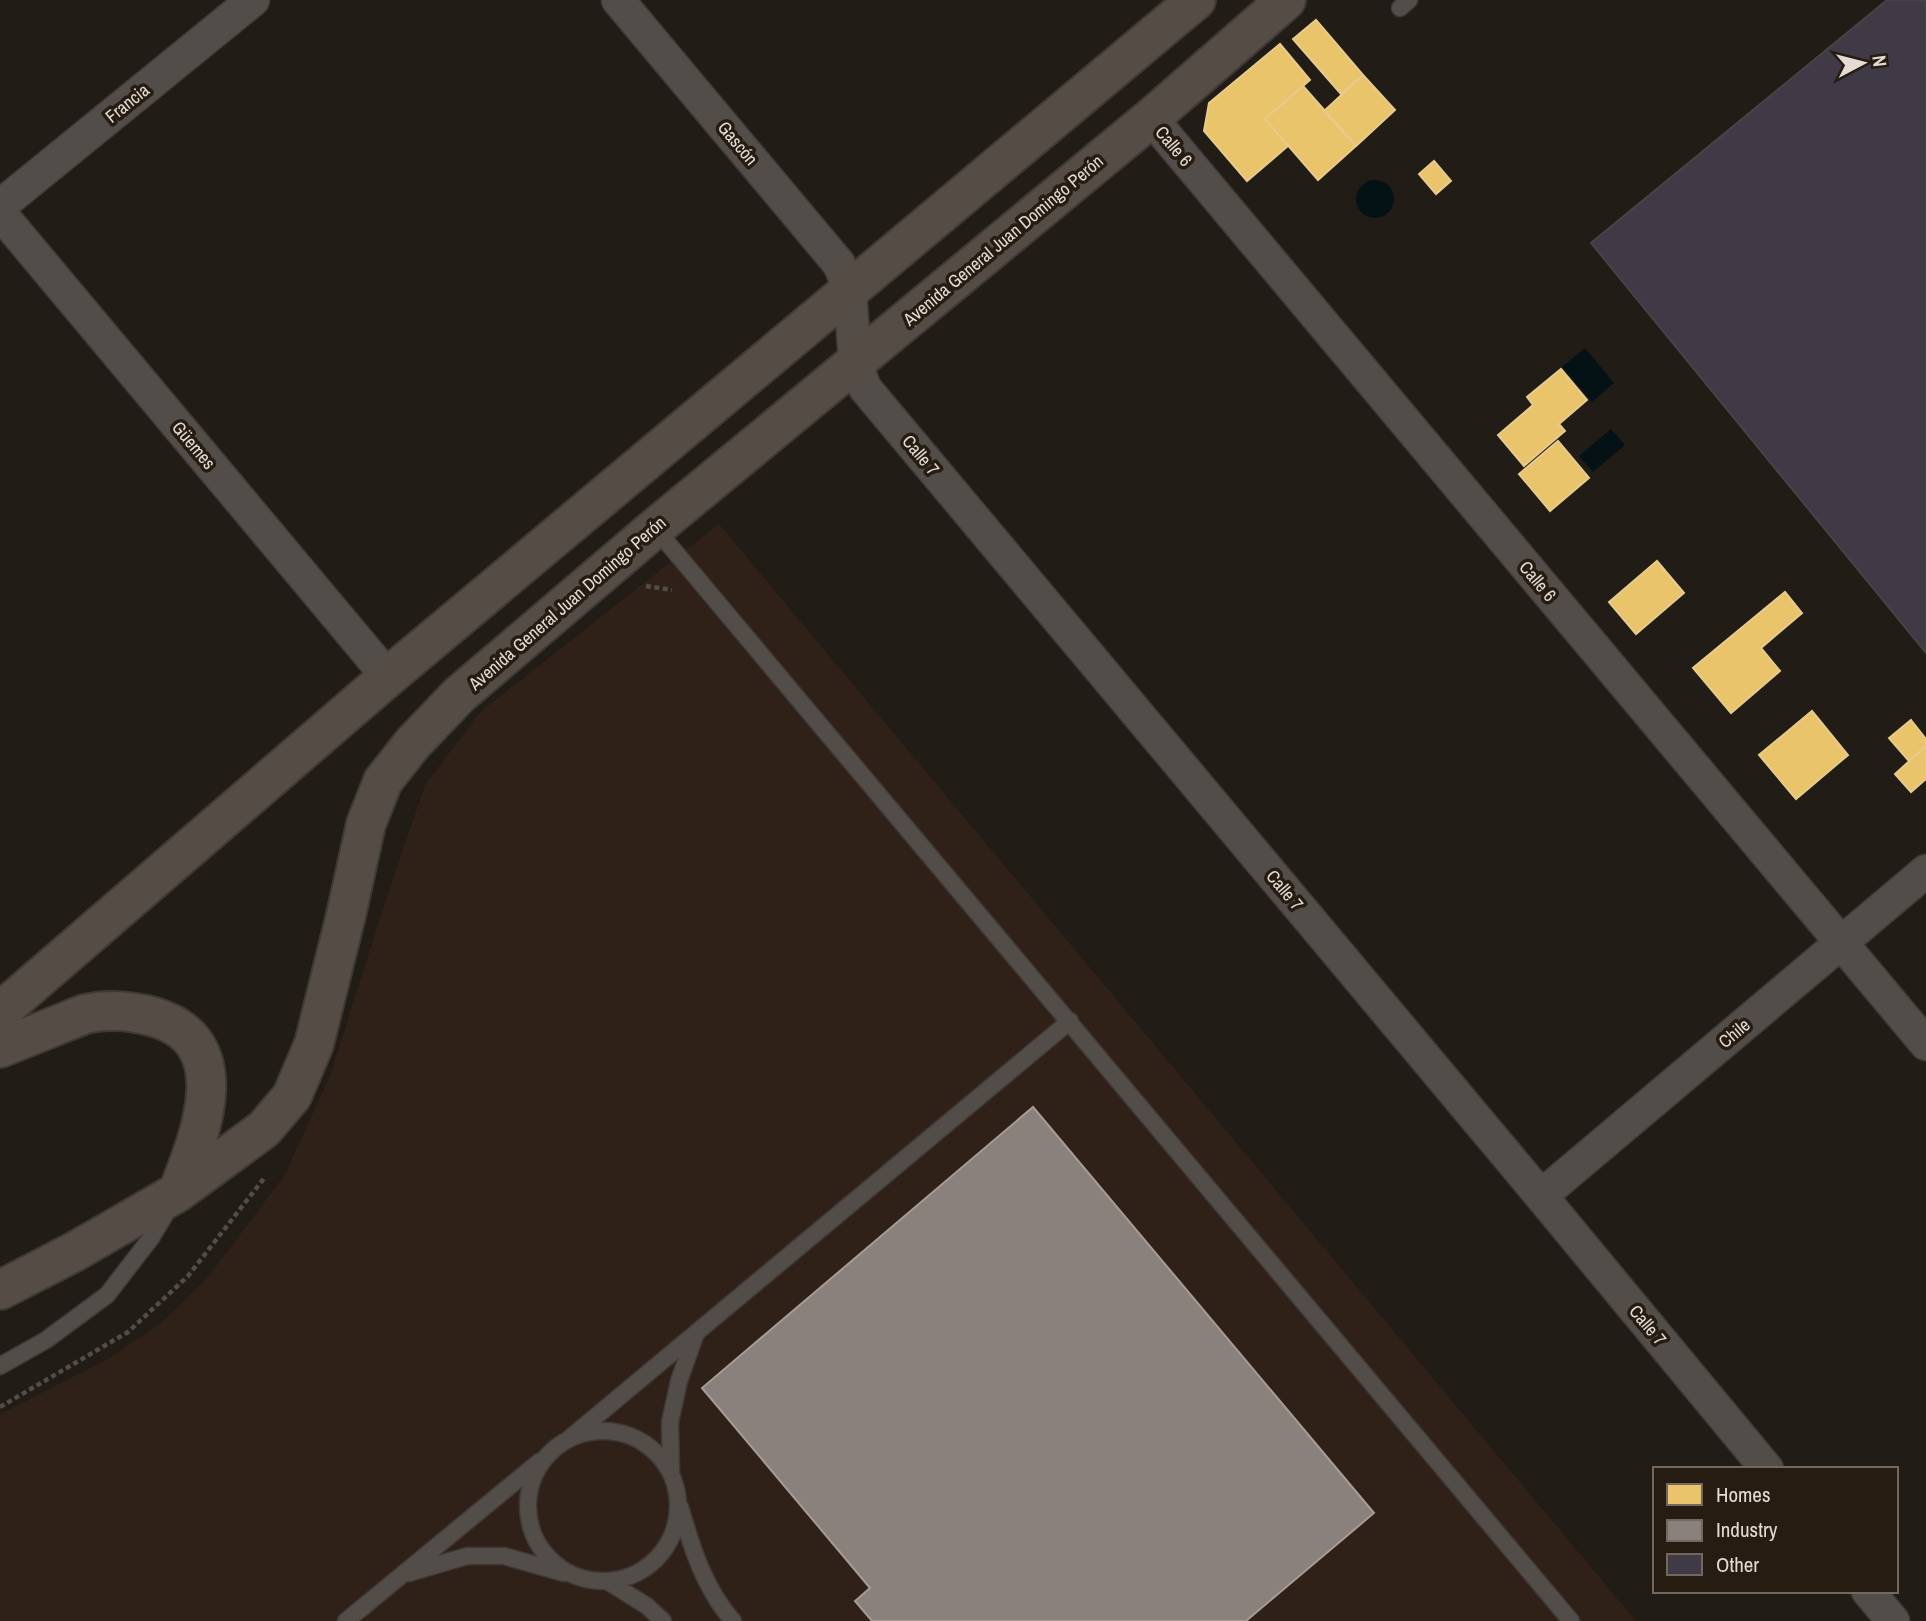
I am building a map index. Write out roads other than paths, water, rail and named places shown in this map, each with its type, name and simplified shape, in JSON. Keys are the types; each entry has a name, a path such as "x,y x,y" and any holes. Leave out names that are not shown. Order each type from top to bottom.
{"main road":[{"path":"0,1012 388,677 1196,0"},
{"name":"Avenida General Juan Domingo Perón","path":"0,1290 74,1252 178,1192 264,1129 292,1096 314,1044 366,824 383,781 413,743 459,695 655,528 1151,118 1286,0"},
{"path":"0,1048 85,1014 116,1011 140,1013 164,1020 182,1031 197,1044 204,1063 207,1093 200,1135 178,1192"}],"street":[{"name":"Francia","path":"0,206 254,0"},
{"name":"Gascón","path":"618,0 839,264 850,290"},
{"name":"Calle 6","path":"1151,118 1926,1044"},
{"name":"Güemes","path":"0,212 388,677"},
{"name":"Calle 7","path":"850,290 855,362 865,388 1765,1467"},
{"name":"Chile","path":"1541,1196 1926,871"},
{"path":"1870,1593 1893,1621"}],"lane":[{"path":"655,528 1571,1621"},
{"path":"346,1621 1070,1021"},
{"path":"0,1366 46,1340 107,1295 151,1238 178,1192"},
{"path":"696,1331 679,1381 670,1422 671,1473 695,1559 720,1606 733,1621"},
{"path":"570,1438 592,1431 616,1432 638,1439 657,1454 671,1473"},
{"path":"550,1452 535,1473 528,1499 530,1525 540,1548 559,1567 582,1579"},
{"path":"403,1575 467,1556 504,1556 582,1579 607,1581 633,1575 655,1561 669,1542 677,1520 677,1497"},
{"path":"607,1581 647,1606 663,1621"}]}
